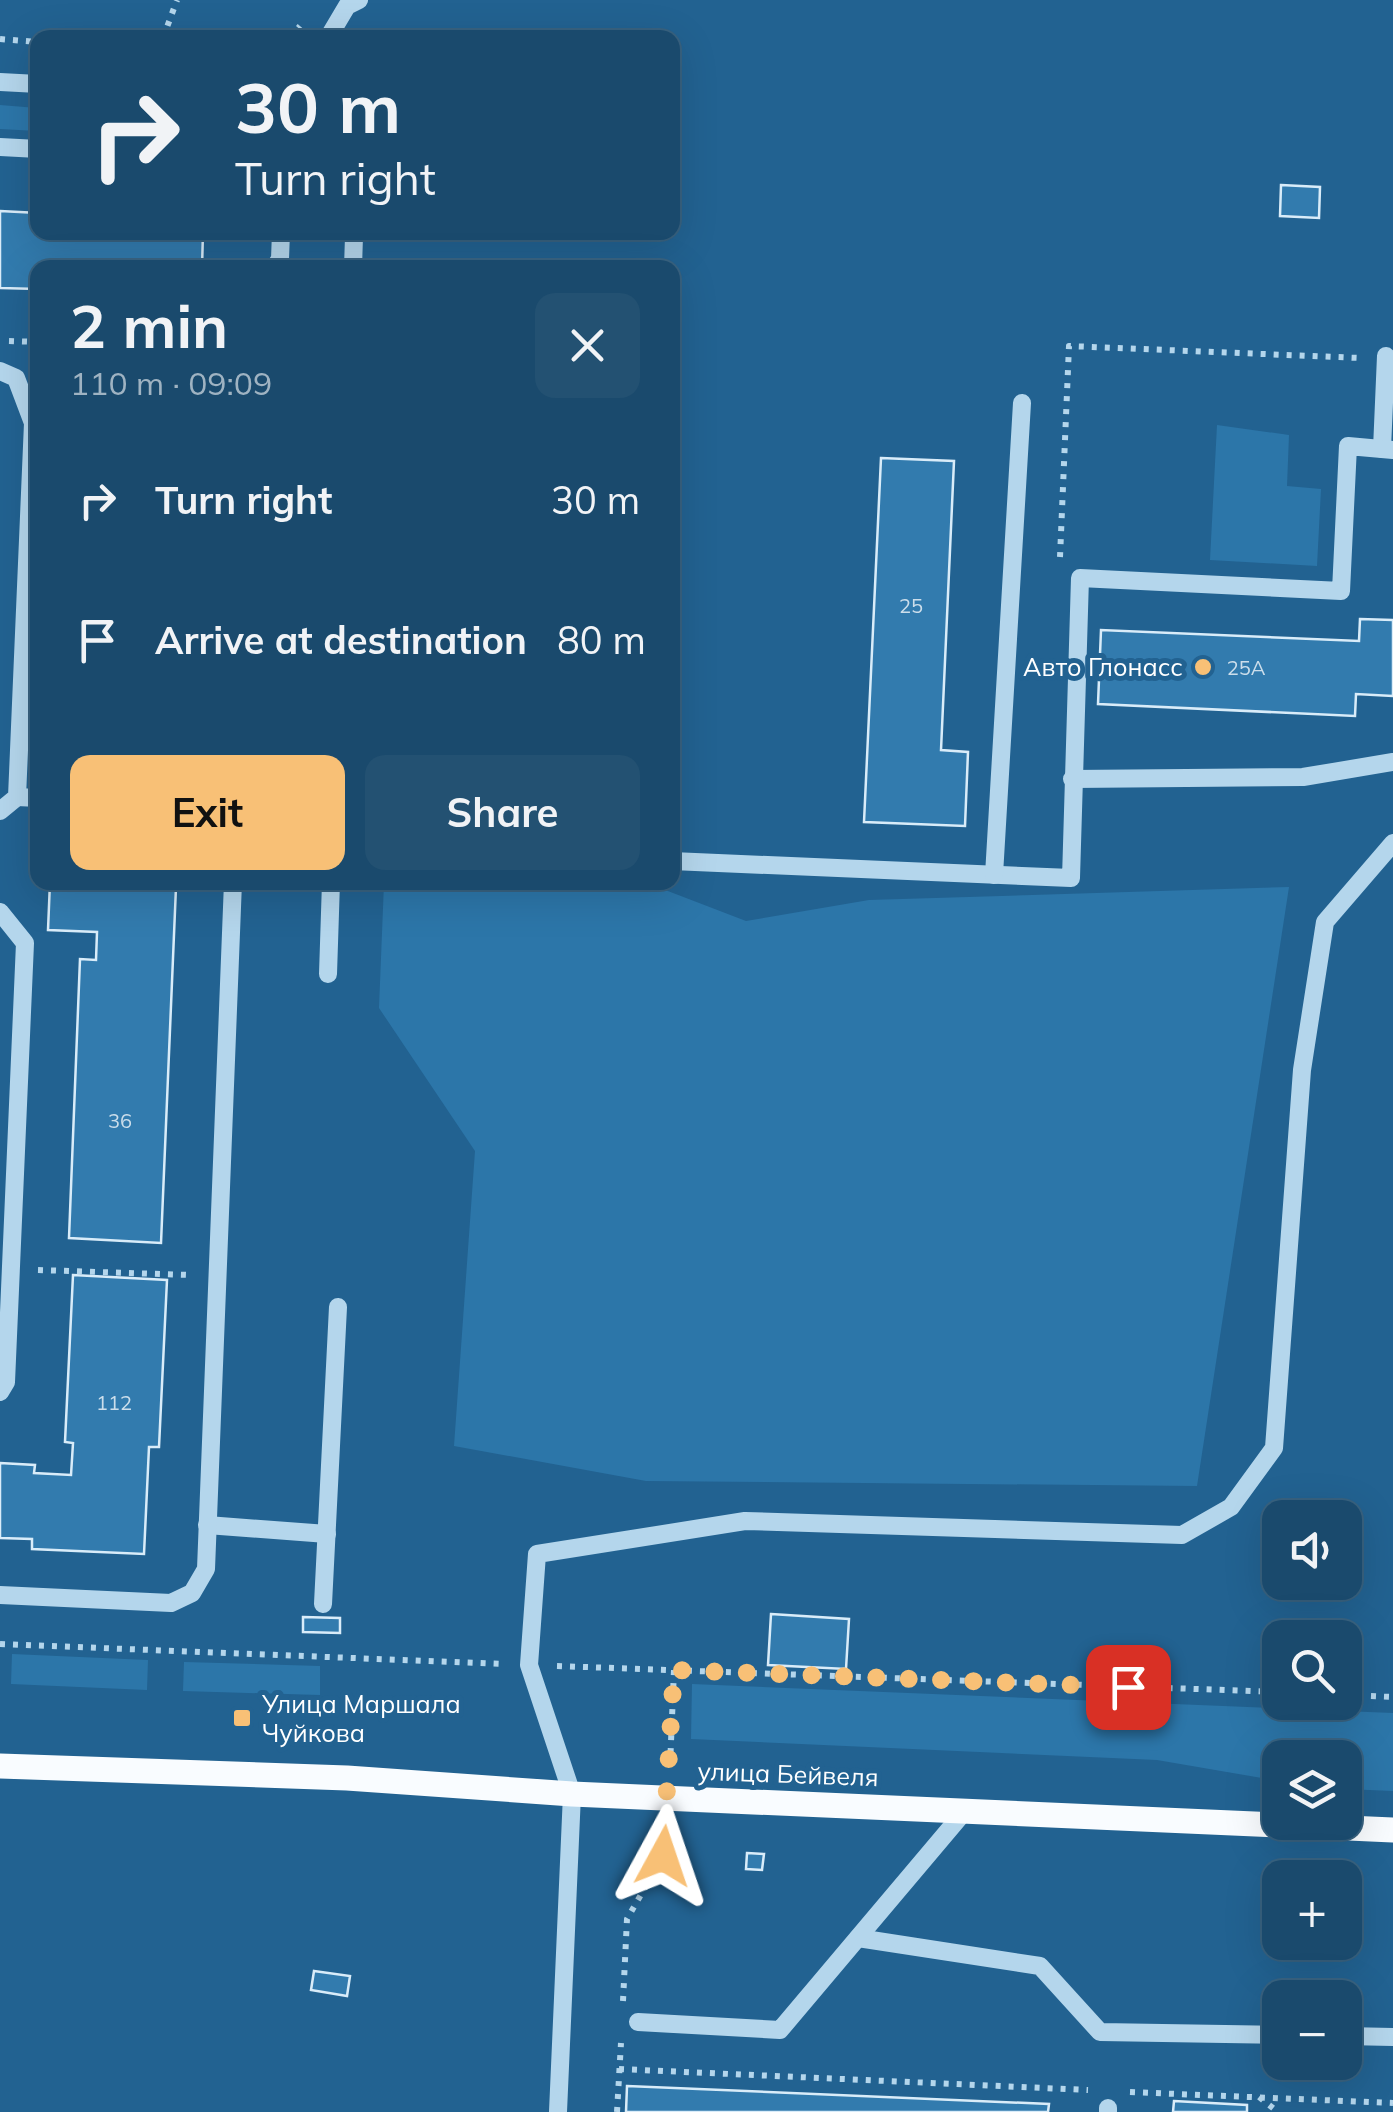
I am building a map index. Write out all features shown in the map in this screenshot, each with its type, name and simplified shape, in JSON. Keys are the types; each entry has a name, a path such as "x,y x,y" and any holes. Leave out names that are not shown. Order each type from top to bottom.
{"main road":[{"name":"улица Бейвеля","path":"0,1766 347,1778 668,1799 1393,1830"}],"street":[{"path":"333,30 347,6 359,0"},
{"path":"0,82 30,84"},
{"path":"0,147 30,149"},
{"path":"680,861 1071,878 1080,578 1342,591 1348,446 1387,449 1386,358"},
{"path":"0,371 16,378 30,415"},
{"path":"994,875 1022,404"},
{"path":"17,797 30,493"},
{"path":"1072,779 1303,777 1393,762"},
{"path":"0,810 17,797 30,798"},
{"path":"558,2112 572,1794 529,1665 537,1554 745,1521 1182,1535 1231,1507 1274,1448 1302,1070 1325,922 1393,844"},
{"path":"0,1595 171,1603 192,1593 206,1570 233,890"},
{"path":"328,974 332,890"},
{"path":"0,912 25,943 6,1203 6,1382 0,1392"},
{"path":"323,1604 338,1307"},
{"path":"207,1525 327,1534"},
{"path":"630,2018 780,2030 964,1812"},
{"path":"858,1938 1040,1966 1100,2032 1262,2035"},
{"path":"1362,2036 1393,2037"}],"path":[{"path":"166,30 177,0"},
{"path":"0,38 30,41"},
{"path":"0,340 30,342"},
{"path":"1060,564 1069,346 1386,358"},
{"path":"5,1269 216,1276"},
{"path":"0,1644 1262,1691"},
{"path":"630,2018 627,1920 663,1856 674,1670"},
{"path":"1362,1695 1393,1696"},
{"path":"617,2112 621,2032"},
{"path":"619,2070 1107,2103"},
{"path":"1124,2091 1393,2103"},
{"path":"1259,2097 1278,2112"}],"shaded area":[{"path":"0,105 30,107 30,131 0,129"},
{"path":"1217,425 1289,435 1287,486 1321,489 1317,566 1210,560"},
{"path":"1289,887 1197,1486 646,1481 454,1446 475,1151 379,1008 384,890 665,890 746,921 869,900"},
{"path":"12,1654 148,1660 147,1690 11,1684"},
{"path":"184,1662 320,1666 320,1695 183,1691"},
{"path":"692,1684 1262,1708 1262,1720 1362,1720 1362,1712 1393,1713 1393,1791 1362,1790 1362,1740 1262,1740 1262,1778 1157,1760 691,1739"}],"building":[{"path":"1281,185 1320,187 1319,218 1280,216"},
{"path":"0,211 30,213 30,240 203,240 202,260 30,260 30,289 0,288"},
{"path":"881,458 954,461 941,750 968,752 965,826 864,822"},
{"path":"1360,619 1393,620 1393,696 1356,694 1355,716 1098,704 1101,630 1359,641"},
{"path":"50,890 176,890 161,1243 69,1238 80,959 96,960 97,932 48,930"},
{"path":"73,1275 167,1280 159,1447 149,1447 144,1554 32,1549 32,1539 0,1538 0,1463 35,1465 34,1473 71,1475 73,1443 65,1442"},
{"path":"771,1614 849,1619 846,1669 768,1665"},
{"path":"303,1617 340,1618 340,1633 303,1632"},
{"path":"747,1853 764,1854 762,1870 746,1869"},
{"path":"314,1971 350,1976 347,1996 311,1990"},
{"path":"627,2086 1049,2104 1048,2112 626,2112"},
{"path":"1174,2101 1247,2105 1247,2112 1173,2112"}],"place":[{"name":"Авто Глонасс","path":"1203,667"},
{"name":"Улица Маршала Чуйкова","path":"242,1718"}],"route":[{"path":"663,1856 674,1670 1128,1687"}]}
